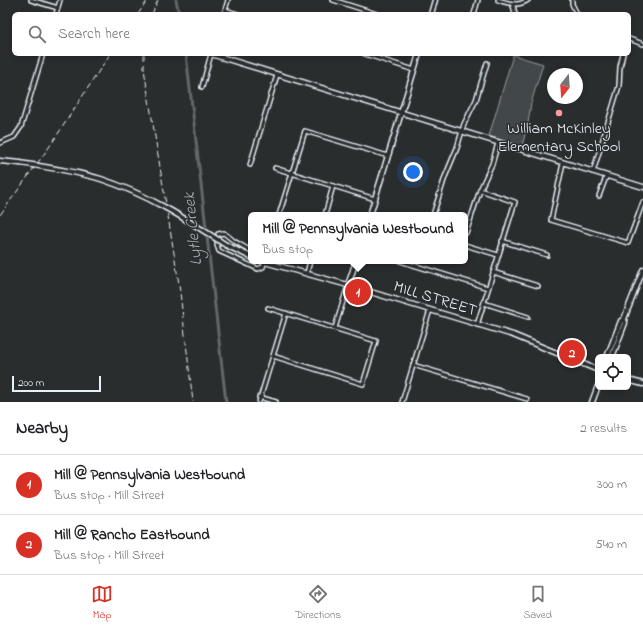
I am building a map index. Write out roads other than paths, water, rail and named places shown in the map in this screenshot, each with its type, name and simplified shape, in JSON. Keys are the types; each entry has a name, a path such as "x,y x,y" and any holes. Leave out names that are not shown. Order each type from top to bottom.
{"main road":[{"path":"432,12 435,0"},
{"path":"217,56 606,177 643,187"},
{"path":"371,212 418,56"},
{"path":"0,162 20,163 77,173 122,186 166,207 226,245 248,256"},
{"name":"MILL STREET","path":"274,264 348,285 526,340 595,369"},
{"path":"348,285 355,264"},
{"path":"608,354 621,321 624,319 643,270"},
{"path":"613,354 625,323 624,319"},
{"path":"631,381 643,384"},
{"path":"592,402 596,390"}],"street":[{"path":"31,0 58,8"},
{"path":"57,12 60,0"},
{"path":"228,0 225,10 232,12"},
{"path":"333,0 371,12"},
{"path":"475,12 478,0"},
{"path":"498,0 513,5 524,3 528,0"},
{"path":"572,0 572,4 576,12"},
{"path":"513,5 515,12"},
{"path":"631,40 643,44"},
{"path":"0,143 14,136 18,132 42,56"},
{"path":"202,87 210,56"},
{"path":"371,56 414,70"},
{"path":"592,172 619,86 620,67 623,56"},
{"path":"434,212 466,118 476,100 487,63"},
{"path":"250,165 277,75"},
{"path":"280,212 305,131 388,156"},
{"path":"468,227 480,190 492,164 498,143"},
{"path":"563,163 551,220 628,243 643,202"},
{"path":"275,168 374,199"},
{"path":"599,196 606,177"},
{"path":"326,212 334,186"},
{"path":"477,325 515,202 480,190"},
{"path":"248,249 224,233 218,234 219,251 258,269 263,266 263,264"},
{"path":"502,241 547,255"},
{"path":"468,246 498,255"},
{"path":"307,273 309,264"},
{"path":"410,264 488,288"},
{"path":"493,272 538,286"},
{"path":"335,328 348,285"},
{"path":"484,303 528,317"},
{"path":"268,308 376,340 363,384 273,356"},
{"path":"402,402 430,310"},
{"path":"259,402 286,313"},
{"path":"413,365 527,399"},
{"path":"260,397 276,402"}],"waterway":[{"name":"Lytle Creek","path":"176,0 179,12"},
{"name":"Lytle Creek","path":"186,56 226,402"}],"railway":[{"path":"139,12 148,0"},
{"path":"153,12 158,0"},
{"path":"0,215 52,143 109,56"},
{"path":"144,56 144,69 179,284 193,402"}],"place":[{"name":"William McKinley Elementary School","path":"559,113"},
{"name":"Mill @ Pennsylvania Westbound","path":"358,292"},
{"name":"Mill @ Rancho Eastbound","path":"572,353"}]}
